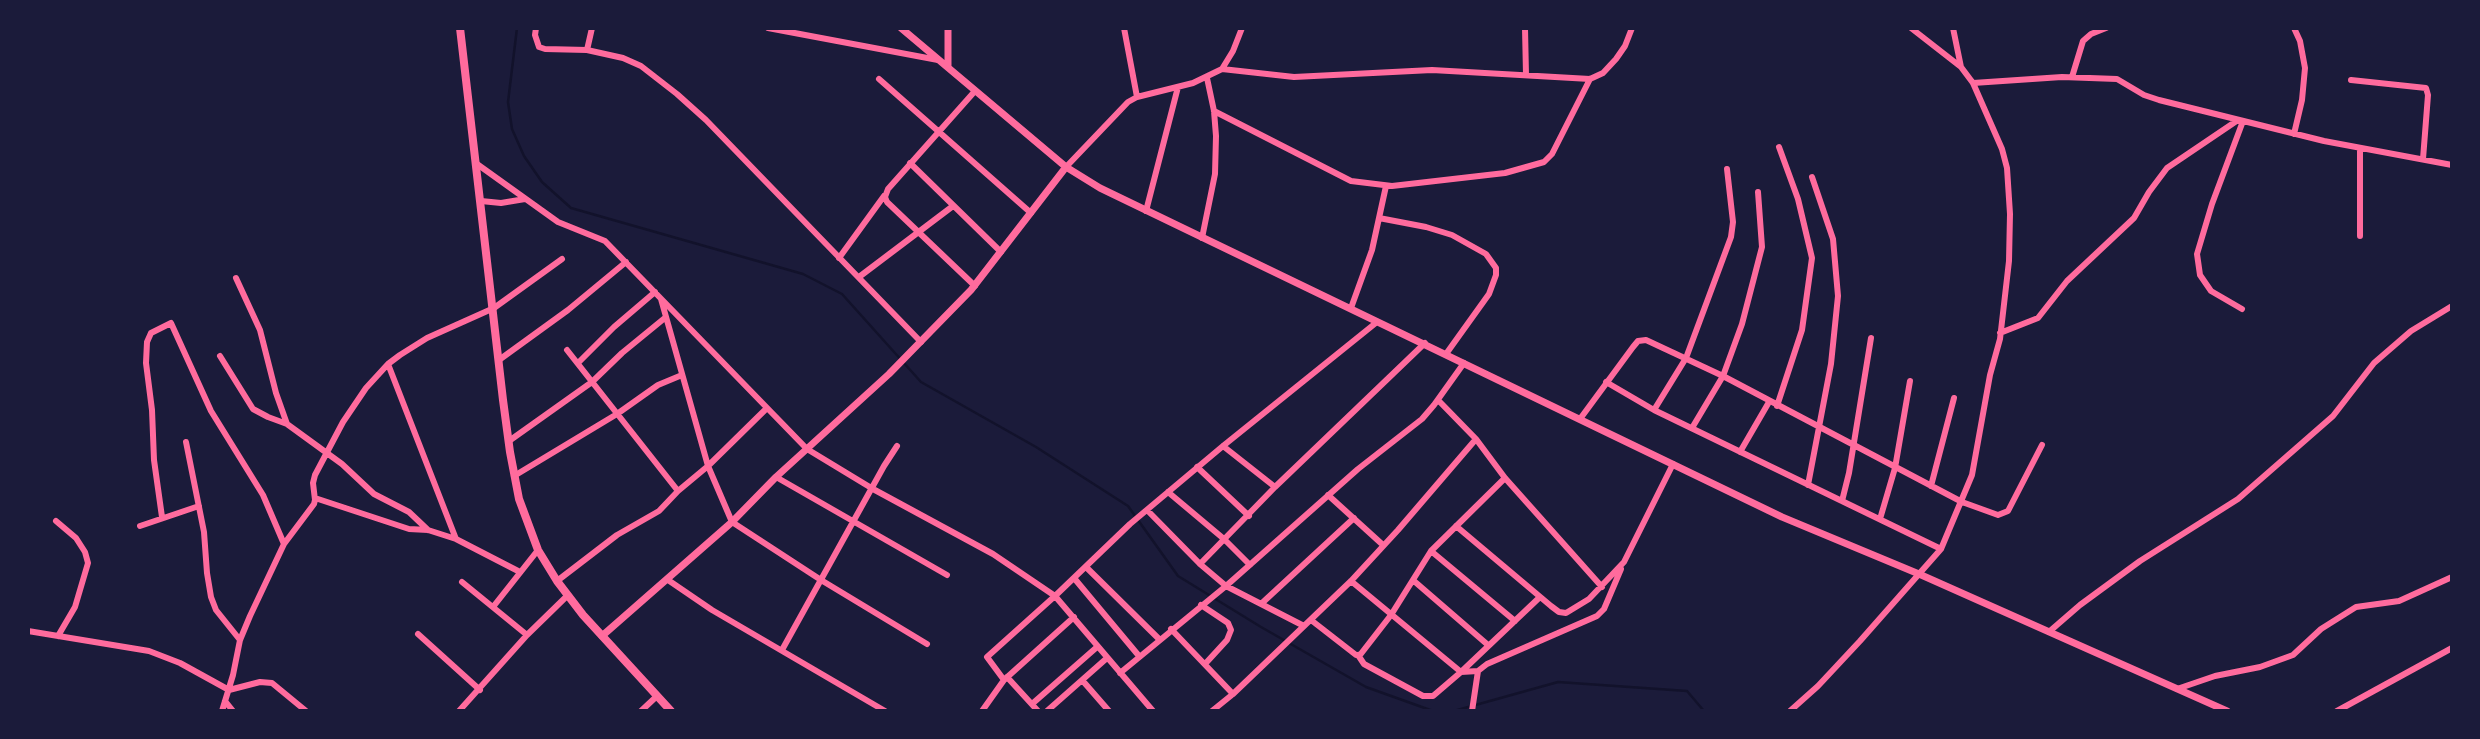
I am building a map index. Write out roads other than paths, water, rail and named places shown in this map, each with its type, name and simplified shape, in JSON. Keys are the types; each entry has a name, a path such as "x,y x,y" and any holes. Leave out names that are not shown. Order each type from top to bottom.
{"main road":[{"path":"460,28 509,441 523,510 538,550 557,581 602,636 671,711"}],"street":[{"path":"537,28 539,47 587,50 632,62 677,94 706,120 921,342"},
{"path":"587,50 592,28"},
{"path":"768,28 938,60"},
{"path":"901,28 1066,167 1146,211 1783,517 2050,631 2227,711"},
{"path":"948,28 948,67"},
{"path":"1124,28 1137,97"},
{"path":"602,636 732,522 776,477 921,342 975,286 1066,167 1125,105 1137,97 1206,78 1222,69 1242,28"},
{"path":"1525,28 1526,75"},
{"path":"1222,69 1294,77 1432,70 1590,79 1602,73 1616,59 1632,28"},
{"path":"1790,711 1818,686 1941,549 1972,475 2000,333 2009,261 2010,214 2003,149 1973,83 1961,67 1911,28"},
{"path":"1953,28 1961,67"},
{"path":"2072,77 2083,41 2091,34 2106,28"},
{"path":"2294,28 2300,41 2305,68 2302,100 2294,134"},
{"path":"1973,83 2072,77 2117,79 2144,95 2159,100 2294,134 2452,165"},
{"path":"1202,238 1214,174 1216,130 1206,78"},
{"path":"879,79 1031,213"},
{"path":"1214,111 1351,181 1386,186 1505,173 1545,162 1552,154 1590,79"},
{"path":"2351,80 2426,88 2423,159"},
{"path":"1146,211 1178,87"},
{"path":"839,258 910,163 975,91"},
{"path":"2241,120 2208,215 2197,262 2200,275 2211,291 2242,309"},
{"path":"2000,333 2038,318 2067,281 2134,218 2166,168 2241,120"},
{"path":"1777,406 1802,330 1812,258 1798,199 1779,147"},
{"path":"2360,148 2360,236"},
{"path":"910,163 1000,252"},
{"path":"477,164 525,200 566,226 605,241 807,449 873,489 993,554 1055,596 1153,711"},
{"path":"1654,410 1686,358 1731,237 1733,213 1727,169"},
{"path":"1808,485 1831,364 1838,296 1833,239 1812,177"},
{"path":"1351,308 1371,250 1386,186"},
{"path":"1692,428 1723,376 1742,324 1762,247 1758,192"},
{"path":"886,194 887,202 975,286"},
{"path":"481,201 501,203 525,200"},
{"path":"859,277 953,206"},
{"path":"1379,218 1452,235 1486,254 1496,268 1489,293 1446,354"},
{"path":"222,711 240,640 284,544 314,504 314,478 351,409 388,364 427,338 494,308 562,259"},
{"path":"499,360 568,310 626,262"},
{"path":"236,278 260,330 287,424"},
{"path":"658,294 708,466 732,522 927,644"},
{"path":"578,363 614,327 658,294"},
{"path":"2050,631 2080,605 2140,561 2238,499 2333,416 2374,363 2411,331 2452,306"},
{"path":"509,441 592,382 666,317"},
{"path":"1038,711 987,657 1130,524 1377,322"},
{"path":"162,517 146,363 147,342 151,333 171,323 211,411 263,495 284,544"},
{"path":"1842,501 1854,447 1871,338"},
{"path":"1580,419 1640,340 1651,342 1723,376 1962,502 2003,515 2008,511 2042,445"},
{"path":"1200,564 1275,487 1425,343"},
{"path":"567,350 678,491"},
{"path":"220,356 253,408 287,424 352,472 374,494 409,512 428,530"},
{"path":"1120,673 1225,587 1394,439 1422,419 1464,363"},
{"path":"388,364 456,539"},
{"path":"514,476 617,414 658,385 681,375"},
{"path":"1880,519 1895,468 1910,381"},
{"path":"1606,382 1654,410 1941,549"},
{"path":"1931,486 1954,398"},
{"path":"1438,400 1476,439 1505,478 1602,587"},
{"path":"1740,452 1769,402"},
{"path":"557,581 617,535 659,511 767,408"},
{"path":"1212,711 1351,581 1476,439"},
{"path":"186,442 199,506 211,597 216,610 240,640"},
{"path":"782,650 897,446"},
{"path":"1223,446 1275,487"},
{"path":"1351,581 1461,672 1478,671 1487,664 1597,616 1604,609 1624,562 1673,464"},
{"path":"1197,467 1249,516"},
{"path":"776,477 947,575"},
{"path":"1358,655 1362,654 1391,615 1431,551 1505,478"},
{"path":"1168,492 1224,539 1250,565"},
{"path":"1328,495 1383,545"},
{"path":"315,498 409,529 428,530 456,539 520,572"},
{"path":"140,526 199,506"},
{"path":"1146,511 1225,587 1304,626"},
{"path":"1261,604 1354,518"},
{"path":"56,521 81,545 88,563 75,607 58,636"},
{"path":"1456,526 1559,612 1566,613 1582,605 1624,562"},
{"path":"493,607 538,550"},
{"path":"1431,551 1515,621"},
{"path":"1086,567 1159,639"},
{"path":"2177,689 2294,655 2321,629 2356,607 2399,601 2452,577"},
{"path":"1074,578 1139,656"},
{"path":"668,580 712,610 885,711"},
{"path":"1414,581 1488,645"},
{"path":"462,582 527,635"},
{"path":"460,711 527,635 568,595"},
{"path":"1311,620 1358,655 1364,664 1423,696 1433,696 1540,597"},
{"path":"1204,603 1228,623 1231,630 1227,640 1205,664"},
{"path":"982,711 1005,679 1074,617"},
{"path":"1171,629 1233,694"},
{"path":"28,631 128,646 165,656 229,690 260,682 272,683 306,711"},
{"path":"418,634 480,690"},
{"path":"1032,704 1097,646"},
{"path":"2337,711 2452,648"},
{"path":"1047,711 1107,658"},
{"path":"1472,711 1478,671"},
{"path":"1082,680 1109,711"},
{"path":"641,711 657,696"},
{"path":"225,701 233,711"}],"waterway":[{"path":"517,28 508,102 512,129 524,156 542,182 571,208 803,274 842,294 921,382 1036,447 1128,506 1178,576 1366,687 1433,711"},
{"path":"1454,711 1558,682 1687,691 1704,711"}]}
